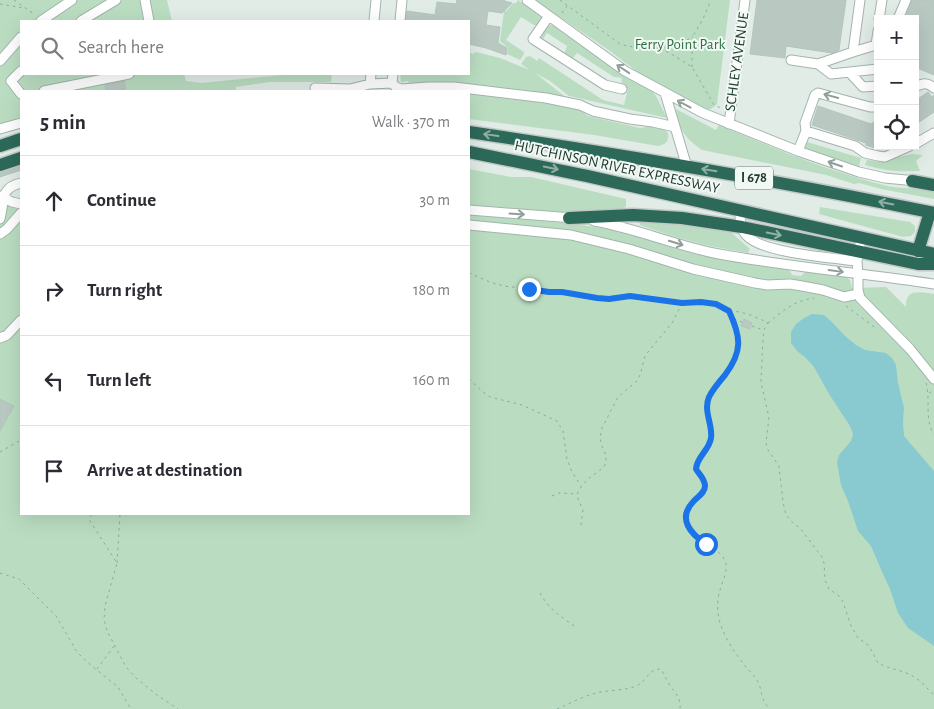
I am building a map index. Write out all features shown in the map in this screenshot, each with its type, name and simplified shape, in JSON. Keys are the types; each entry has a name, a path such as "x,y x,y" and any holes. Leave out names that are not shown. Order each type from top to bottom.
{"highway":[{"name":"HUTCHINSON RIVER EXPRESSWAY","path":"470,132 791,184 932,212"},
{"path":"0,146 20,139"},
{"name":"HUTCHINSON RIVER EXPRESSWAY","path":"470,152 587,176 934,254"},
{"path":"0,165 20,158"},
{"path":"912,181 934,186"},
{"path":"918,251 932,212"},
{"path":"569,218 648,215 676,218 742,227 858,257 934,264"}],"street":[{"path":"42,20 72,0"},
{"path":"83,20 116,0"},
{"path":"145,0 149,20"},
{"path":"374,20 376,0"},
{"path":"400,20 402,0"},
{"path":"527,0 625,71 694,109 798,151 868,174 894,180 934,182"},
{"name":"SCHLEY AVENUE","path":"729,124 745,0"},
{"path":"853,52 860,0"},
{"path":"880,15 882,0"},
{"path":"900,15 906,0"},
{"path":"548,16 534,39 605,85 622,89"},
{"path":"0,60 20,42"},
{"path":"791,60 818,64 874,46"},
{"path":"818,64 831,74 874,70"},
{"path":"20,72 11,82 20,93"},
{"path":"850,73 863,86 874,86"},
{"path":"49,90 124,75"},
{"path":"370,84 371,75"},
{"path":"315,88 350,89 393,78 396,87 401,89 454,87 560,100 580,105 593,111 675,127"},
{"path":"919,85 922,83 930,84 934,88"},
{"path":"665,93 687,167"},
{"path":"798,151 806,131 805,123 815,95 818,93 874,107"},
{"path":"0,129 20,123"},
{"path":"806,131 855,146 865,153 878,156 885,157 901,150"},
{"path":"919,142 934,133"},
{"path":"0,219 2,210 1,196 9,186 20,182"},
{"path":"1,196 20,204"},
{"path":"470,210 569,218 619,226 684,246 721,254 934,284"},
{"path":"740,210 742,227"},
{"path":"0,234 20,214"},
{"path":"470,224 571,235 629,249 693,269 755,283 767,285 790,284 844,296 858,294"},
{"path":"862,238 858,257 858,294 864,303 910,348 934,379"},
{"path":"0,338 7,335 20,321"}],"path":[{"path":"14,0 40,20"},
{"path":"560,0 620,44 643,49 660,49 687,41 693,36 703,19 710,0"},
{"path":"0,4 24,8"},
{"path":"692,67 693,36"},
{"path":"660,49 692,67 714,105 717,106"},
{"path":"470,273 506,286 597,298 609,299 630,296 682,303 701,302 716,304 729,311 755,317 768,323"},
{"path":"816,298 802,300 781,312 768,323 764,330 762,343 761,383 769,417 766,443 768,450 779,466 786,514 800,528 822,557 825,580 829,589 839,596 843,602 851,626 858,638 870,648 878,663 904,672 920,681 934,694"},
{"path":"581,524 583,510 577,494 581,487 604,467 606,462 606,455 600,438 602,428 612,406 618,397 636,381 640,375 645,356 672,323 682,303"},
{"path":"846,306 880,331"},
{"path":"729,311 737,334 737,354 734,362 708,399 711,437 706,451 696,463 696,469 706,485 705,489 690,506 686,520 688,528 695,536 718,552 724,559 726,565 718,601 721,626 737,656 758,682 764,703 770,709"},
{"path":"734,319 742,322"},
{"path":"752,326 764,330"},
{"path":"924,379 928,394 930,429 934,434"},
{"path":"470,380 490,397 522,405 557,420 563,431 567,459 581,487"},
{"path":"928,394 934,390"},
{"path":"0,452 20,441"},
{"path":"552,496 559,493 577,494"},
{"path":"91,515 90,521 117,564"},
{"path":"120,515 117,564 105,606 104,619 107,631 126,667 136,678 178,709"},
{"path":"0,573 24,583 56,616 77,652 118,687 131,709"},
{"path":"540,593 550,608 577,628"},
{"path":"97,670 114,645"},
{"path":"556,709 592,695 636,686 655,669 661,669 665,675 668,683 679,698 680,709"}],"green space":[{"path":"0,0 167,0 172,20 20,20 20,75 184,75 186,81 202,83 282,75 332,75 331,82 270,82 236,87 236,90 20,90 20,118 0,125"},
{"path":"518,0 540,14 542,18 538,25 534,25 521,17 506,40 524,52 520,60 507,54 508,48 500,41 504,11"},
{"name":"Ferry Point Park","path":"535,0 730,0 717,104 711,109 704,109 644,77 610,51"},
{"path":"548,26 557,26 652,91 667,118 569,96 550,81 535,73 567,98 438,82 401,82 400,75 470,75 470,52 473,54 476,52 500,58 530,70 521,64 526,57 530,56 537,61 539,58 603,100 624,105 628,89 623,85 622,78 614,77 577,53 573,58 564,54 567,46 547,33 541,39"},
{"path":"470,93 553,104 580,110 588,116 640,128 652,126 663,128 668,133 668,138 665,144 658,146 594,135 470,119"},
{"path":"676,109 716,130 719,125 802,159 845,174 888,186 934,191 934,199 859,183 854,184 826,175 702,150 684,133 679,123"},
{"path":"807,142 861,158 859,166 805,149"},
{"path":"913,154 923,155 916,161 920,171 892,171 865,165 867,160 880,162"},
{"path":"470,169 511,177 531,177 626,199 626,206 622,211 561,212 470,205"},
{"path":"0,202 20,210 20,515 470,515 470,215 599,228 627,233 705,256 785,268 792,275 801,276 805,272 845,276 850,280 852,288 886,287 906,307 906,301 911,294 919,292 934,294 934,709 0,709"},
{"path":"820,207 910,222 915,226 915,232 911,236 903,237 819,214"},
{"path":"639,221 726,228 750,249 748,253 705,245 640,225"}],"water":[{"path":"812,314 824,315 856,345 865,350 886,353 896,365 904,408 904,436 934,471 934,646 908,628 898,613 890,589 871,546 858,531 841,485 837,462 839,455 851,441 853,434 814,367 791,343 791,332 796,324"}],"building":[{"path":"457,0 505,0 512,3 502,13 488,11 486,25 500,27 498,43 507,48 506,55 470,44 470,20 406,20 407,11 435,15 437,2 456,4"},
{"path":"757,0 846,0 839,50 832,53 786,46 785,58 750,54"},
{"path":"912,0 934,0 934,75 919,69 919,15 906,15"},
{"path":"124,81 126,89 106,90 105,85"},
{"path":"928,92 932,97 934,95 934,112 919,122 919,105 919,98"},
{"path":"818,106 871,124 874,122 874,148 866,145 866,143 812,125"},
{"path":"20,166 20,170 0,177 0,173"},
{"path":"744,319 752,323 750,329 741,326"},
{"path":"0,399 14,406 0,431"}],"route":[{"path":"529,289 609,299 630,296 682,303 701,302 716,304 729,311 737,334 737,354 734,362 708,399 710,444 696,463 698,474 706,485 705,489 690,506 686,520 688,528 706,544"}]}
